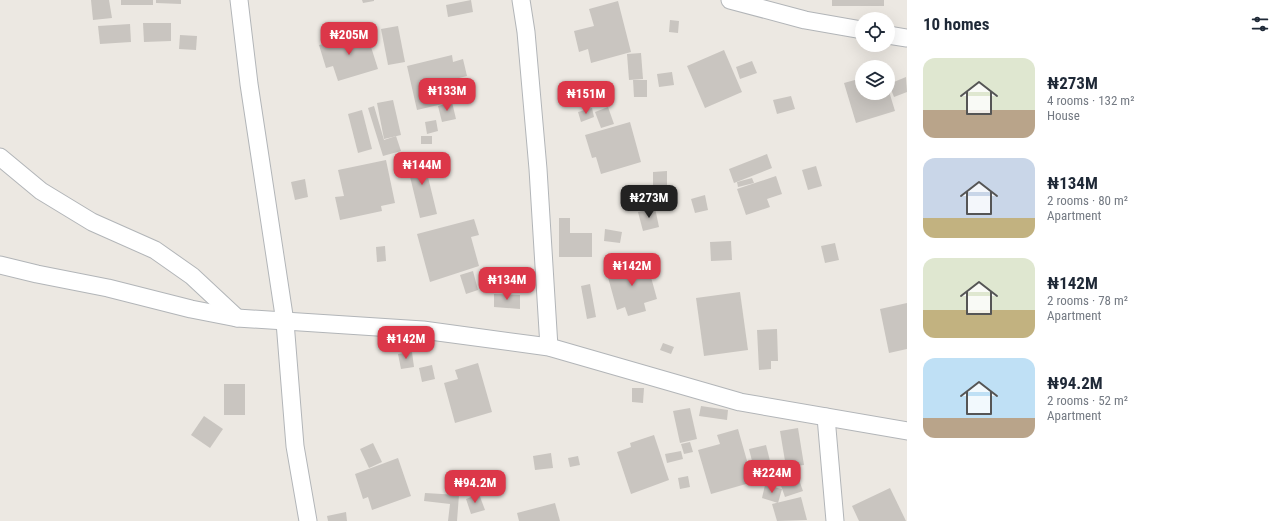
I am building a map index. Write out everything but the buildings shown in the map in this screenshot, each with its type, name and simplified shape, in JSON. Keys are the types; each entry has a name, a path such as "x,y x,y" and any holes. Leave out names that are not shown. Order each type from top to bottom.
{"street":[{"path":"239,0 250,92 285,322 295,446 308,521"},
{"path":"521,0 526,32 538,169 549,347"},
{"path":"730,0 805,20 855,29"},
{"path":"895,36 907,38"},
{"path":"0,157 41,191 92,222 156,250 192,276 237,318"},
{"path":"0,265 237,318 423,330 549,347 740,402 907,430"},
{"path":"826,416 835,521"}]}
